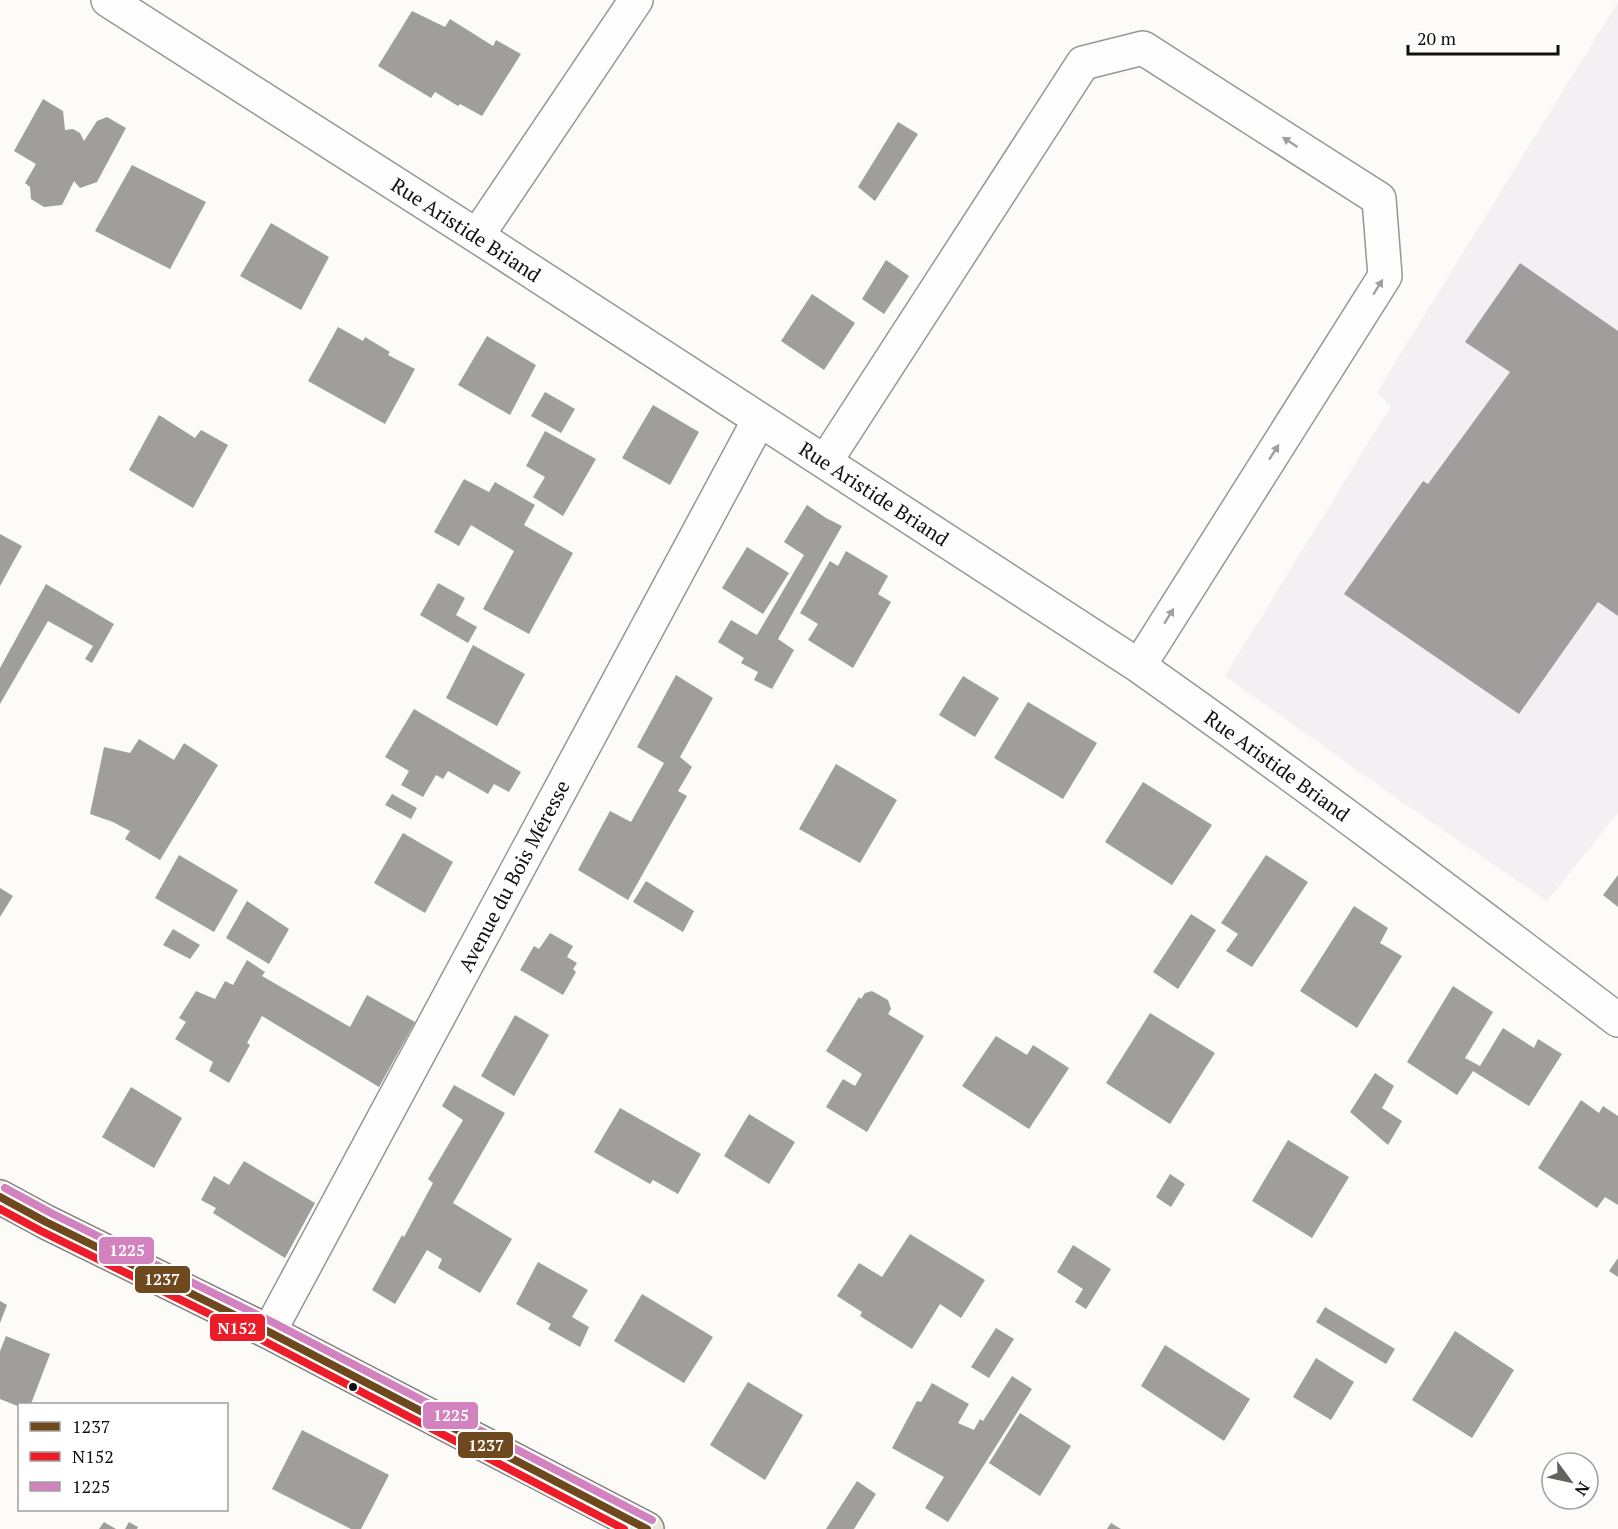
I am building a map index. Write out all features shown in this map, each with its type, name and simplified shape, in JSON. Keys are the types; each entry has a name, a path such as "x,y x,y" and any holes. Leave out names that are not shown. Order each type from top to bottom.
{"main road":[{"path":"0,1197 269,1332 647,1529"}],"street":[{"name":"Rue Aristide Briand","path":"108,0 477,236 1139,666 1215,719 1618,1020"},
{"path":"477,236 636,0"},
{"path":"825,462 1083,63 1143,48 1378,199 1385,276 1139,666"},
{"name":"Avenue du Bois Méresse","path":"269,1332 759,420"}],"shaded area":[{"path":"1618,2 1618,813 1547,901 1389,793 1225,676 1391,406 1377,392"}],"building":[{"path":"412,11 445,27 450,19 493,46 496,40 521,54 482,116 460,104 458,106 435,92 431,98 378,66"},
{"path":"43,99 63,111 65,130 73,129 80,133 84,141 97,121 107,117 126,128 97,182 80,188 74,181 62,205 44,207 31,199 30,187 25,183 36,164 14,151"},
{"path":"898,122 918,134 875,201 858,187"},
{"path":"132,165 206,202 170,269 95,231"},
{"path":"271,223 329,257 301,310 240,276"},
{"path":"886,260 909,276 884,314 862,299"},
{"path":"1520,263 1618,331 1618,616 1598,602 1519,714 1344,594 1423,481 1428,484 1510,372 1465,342"},
{"path":"812,294 855,323 824,370 781,341"},
{"path":"338,327 363,341 365,337 390,352 388,355 415,369 385,424 308,381"},
{"path":"487,336 536,365 510,415 458,385"},
{"path":"545,392 575,409 561,433 531,416"},
{"path":"653,405 699,432 670,485 622,458"},
{"path":"159,415 195,438 201,430 228,445 193,508 129,470"},
{"path":"545,431 596,459 563,516 533,497 545,477 526,466"},
{"path":"464,479 489,492 495,482 535,505 524,525 573,553 529,634 483,609 514,551 471,525 459,546 434,532"},
{"path":"807,505 842,526 778,639 794,650 772,689 754,680 758,672 741,663 744,658 718,642 731,620 757,635 804,555 784,542"},
{"path":"0,534 22,546 0,586"},
{"path":"747,547 789,573 763,614 722,588"},
{"path":"846,551 888,576 878,594 891,602 853,668 808,640 818,624 800,613 830,561 838,566"},
{"path":"438,583 465,598 456,615 477,627 468,643 420,615"},
{"path":"46,584 114,624 92,663 85,659 93,646 48,621 0,704 0,668"},
{"path":"473,645 525,674 497,726 446,698"},
{"path":"676,675 713,698 680,757 692,767 678,791 687,796 628,900 578,870 610,811 631,822 664,763 637,747"},
{"path":"963,676 999,698 975,737 939,715"},
{"path":"1028,702 1097,743 1063,799 994,758"},
{"path":"414,709 521,772 509,792 494,784 488,794 448,771 443,779 436,775 423,797 401,785 409,771 385,757"},
{"path":"139,739 174,760 184,743 218,765 160,860 125,839 130,831 90,814 104,747 130,753"},
{"path":"836,764 897,800 860,863 799,829"},
{"path":"1143,782 1212,825 1172,885 1105,842"},
{"path":"392,794 417,808 411,819 385,805"},
{"path":"403,833 453,862 425,913 374,883"},
{"path":"179,855 238,890 214,932 155,898"},
{"path":"1266,855 1308,882 1252,967 1226,951 1238,934 1221,923"},
{"path":"1618,875 1618,907 1603,895"},
{"path":"646,881 694,911 683,932 633,902"},
{"path":"0,888 13,896 0,917"},
{"path":"247,901 289,929 269,964 226,938"},
{"path":"1354,906 1388,928 1380,943 1402,956 1357,1028 1300,991"},
{"path":"1191,914 1216,930 1178,989 1153,972"},
{"path":"173,929 200,945 190,959 163,945"},
{"path":"550,933 573,946 567,957 577,963 573,969 576,972 563,995 520,970 534,946 539,949"},
{"path":"247,960 265,972 262,976 350,1027 367,995 415,1022 379,1087 262,1016 247,1043 250,1045 229,1083 209,1071 213,1062 175,1039 186,1022 179,1018 196,991 215,999 225,981 233,985"},
{"path":"1453,986 1493,1012 1465,1058 1480,1066 1503,1028 1534,1048 1538,1039 1562,1054 1529,1106 1473,1071 1457,1095 1407,1062"},
{"path":"872,991 888,1000 891,1009 888,1014 924,1036 867,1132 826,1107 843,1079 855,1086 862,1074 826,1051 859,997 861,999 865,993"},
{"path":"1150,1013 1215,1053 1170,1124 1106,1083"},
{"path":"515,1015 549,1035 514,1096 481,1076"},
{"path":"996,1036 1027,1055 1033,1045 1069,1068 1029,1129 962,1086"},
{"path":"1375,1073 1394,1086 1382,1108 1402,1121 1388,1145 1350,1112"},
{"path":"454,1085 505,1113 453,1203 512,1239 480,1293 438,1268 442,1259 427,1250 395,1304 372,1290 433,1183 428,1179 463,1120 442,1106"},
{"path":"131,1087 182,1118 154,1168 102,1137"},
{"path":"1581,1100 1599,1113 1603,1106 1618,1116 1618,1205 1605,1197 1597,1208 1538,1168"},
{"path":"620,1108 701,1154 678,1194 653,1180 650,1184 594,1152"},
{"path":"749,1114 795,1142 769,1184 724,1156"},
{"path":"1288,1140 1349,1177 1312,1238 1252,1201"},
{"path":"244,1161 315,1203 285,1258 213,1213 216,1208 201,1200 214,1176 229,1185"},
{"path":"1170,1174 1185,1184 1171,1207 1156,1197"},
{"path":"910,1234 985,1280 961,1318 940,1304 912,1349 860,1316 862,1312 837,1296 859,1263 882,1277"},
{"path":"1073,1245 1111,1269 1086,1309 1075,1302 1083,1289 1057,1272"},
{"path":"1618,1258 1618,1277 1609,1271"},
{"path":"538,1262 588,1290 572,1317 589,1327 580,1347 548,1329 551,1324 516,1304"},
{"path":"642,1294 713,1337 684,1383 614,1341"},
{"path":"0,1301 7,1305 0,1323"},
{"path":"1325,1307 1395,1349 1386,1364 1316,1322"},
{"path":"996,1328 1014,1339 989,1378 971,1367"},
{"path":"1455,1331 1514,1370 1472,1438 1412,1400"},
{"path":"6,1336 50,1354 31,1403 18,1403 18,1406 0,1399 0,1351"},
{"path":"1165,1345 1250,1399 1224,1441 1141,1386"},
{"path":"1316,1358 1354,1382 1331,1420 1293,1397"},
{"path":"1012,1376 1032,1389 948,1522 925,1508 944,1477 892,1448 917,1401 921,1402 932,1383 969,1404 958,1423 974,1430 980,1419 983,1421"},
{"path":"748,1382 803,1415 765,1480 710,1445"},
{"path":"1020,1413 1071,1446 1040,1496 989,1463"},
{"path":"302,1430 389,1475 361,1529 351,1529 272,1489"},
{"path":"857,1481 876,1494 854,1529 826,1529"},
{"path":"104,1522 116,1529 99,1529"},
{"path":"129,1522 138,1527 137,1529 125,1529"},
{"path":"1111,1523 1121,1529 1107,1529"}],"transit line":[{"name":"1225","path":"5,1188 274,1323 652,1520"},
{"name":"1237","path":"0,1197 269,1332 647,1529"},
{"name":"N152","path":"0,1209 264,1341 624,1529"}]}
